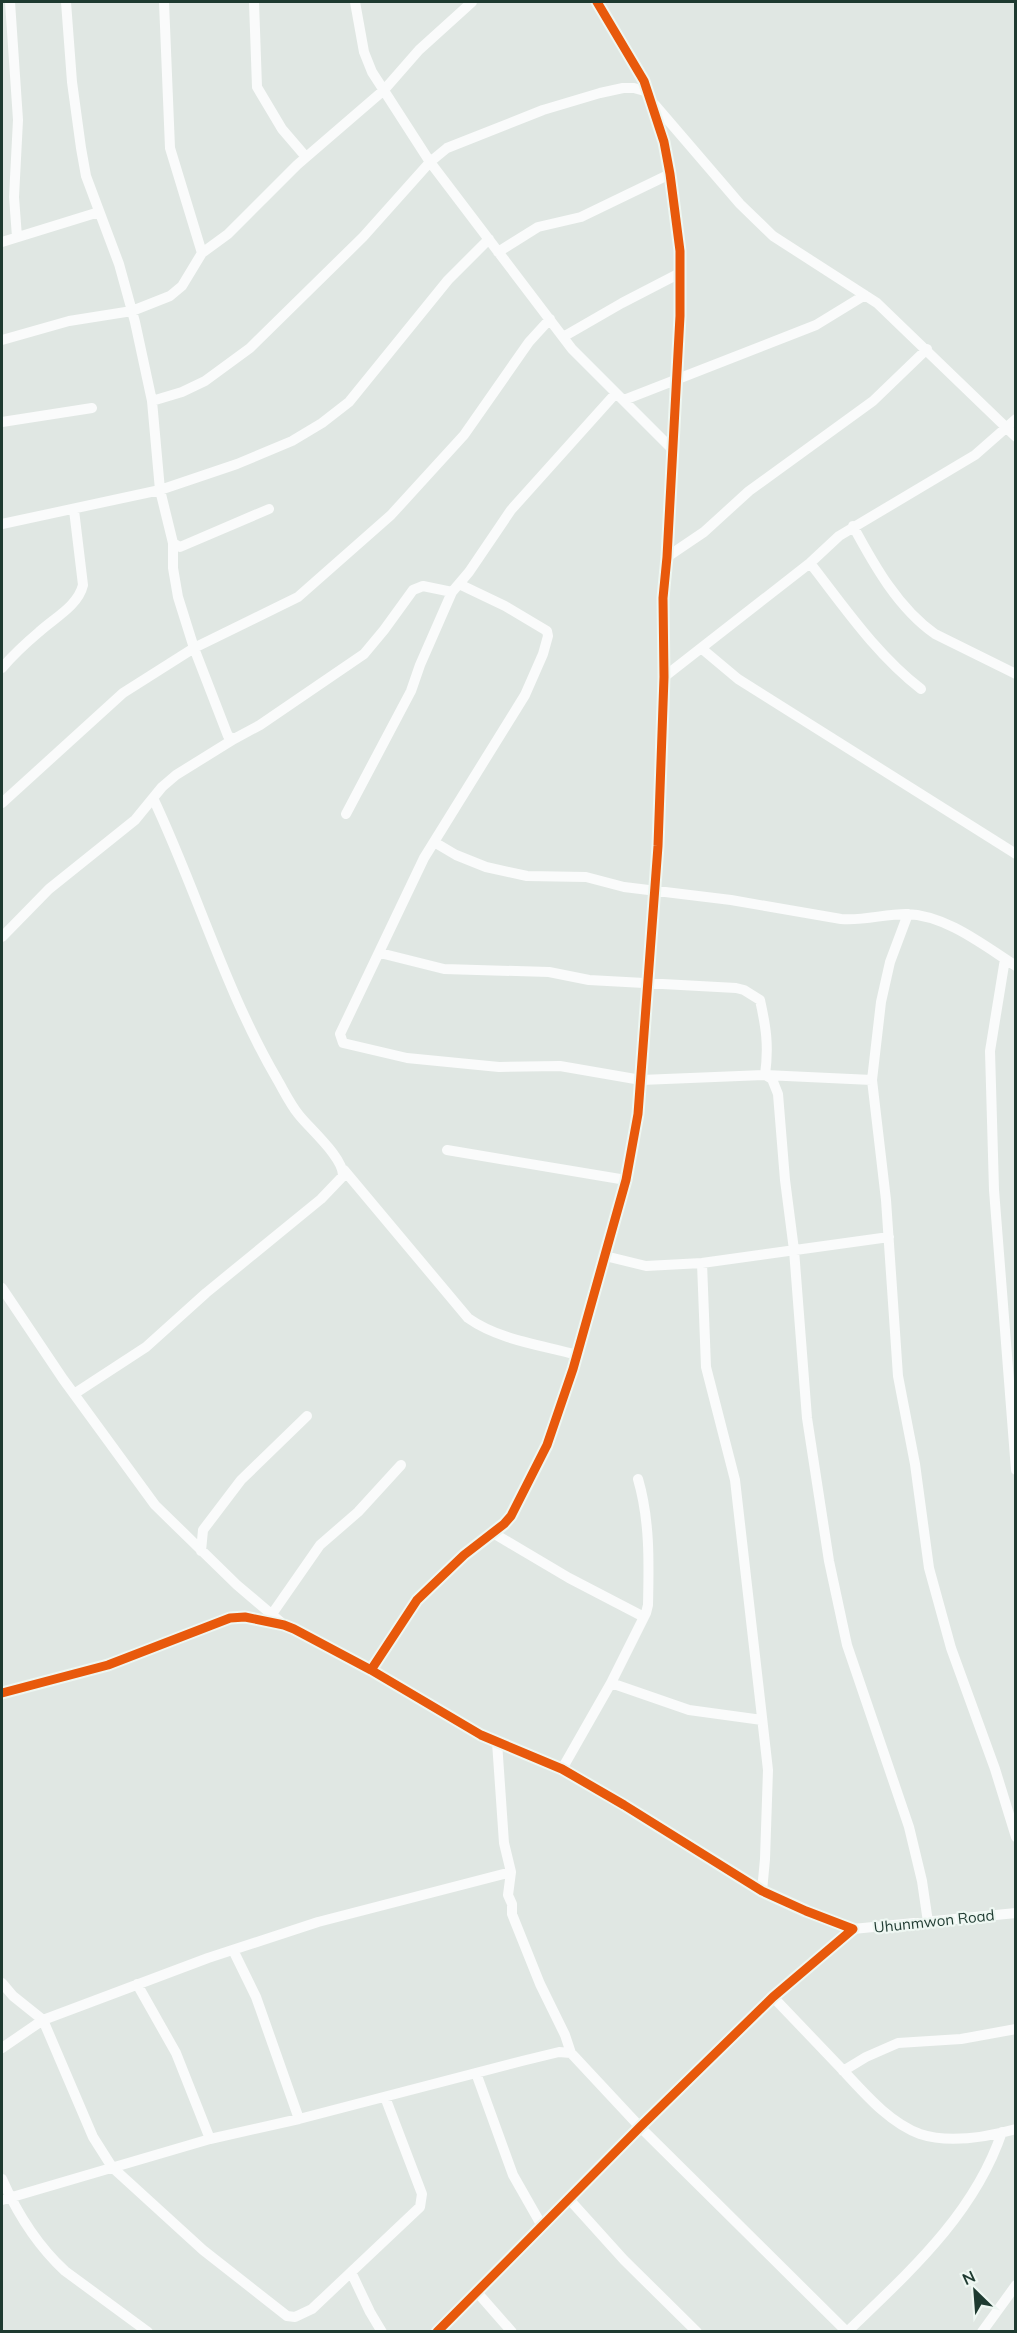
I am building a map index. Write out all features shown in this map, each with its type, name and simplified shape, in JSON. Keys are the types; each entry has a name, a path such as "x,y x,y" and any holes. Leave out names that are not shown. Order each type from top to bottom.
{"street":[{"path":"10,2 18,120 14,197 16,237"},
{"path":"66,2 72,82 86,176 119,264 132,310 152,401 160,490 173,543 174,582 194,648 228,736 234,740"},
{"path":"164,2 170,148 202,254"},
{"path":"255,2 257,87 282,129 306,157"},
{"path":"355,2 364,52 372,72 430,162 572,349 673,450"},
{"path":"2,340 69,321 132,310 170,296 182,286 202,254 228,234 306,157 384,90 419,50 472,2"},
{"path":"371,1670 417,1600 449,1567 511,1516 547,1445 577,1355 626,1180 633,1144 641,1080 658,846 664,677 663,598 680,316 680,251 664,142 650,96 644,81 597,2"},
{"path":"152,401 182,392 205,381 250,348 363,237 430,162 447,148 543,110 622,88 634,88 650,96 740,204 773,236 877,303 1016,437"},
{"path":"498,252 538,226 581,217 670,174"},
{"path":"2,242 99,212"},
{"path":"2,524 160,490 237,465 292,441 322,423 349,402 448,280 489,239"},
{"path":"563,337 680,273"},
{"path":"345,814 411,691 420,665 456,588 511,510 620,397 676,381 816,325 865,295"},
{"path":"2,802 123,693 194,648 298,597 392,514 464,435 530,342 550,319"},
{"path":"667,557 704,532 749,491 873,401 927,350"},
{"path":"2,423 92,408"},
{"path":"664,677 810,563 839,536 975,455 1016,419"},
{"path":"173,543 180,547 269,509"},
{"path":"2,668 38,632 71,605 81,592 83,585 74,510"},
{"path":"853,526 888,585 924,626 935,634 1016,674"},
{"path":"810,563 874,647 899,672 921,689"},
{"path":"2,937 49,889 138,817 176,775 260,725 363,654 413,590 423,586 456,588 505,606 547,632 548,636 543,654 525,694 424,858 380,953 349,1011 340,1034 343,1043 407,1058 500,1067 560,1066 641,1080 765,1075 872,1080"},
{"path":"701,648 738,679 1016,854"},
{"path":"153,798 178,850 215,951 276,1077 296,1112 468,1318 479,1326 500,1335 577,1355"},
{"path":"434,842 456,855 486,867 527,876 586,877 624,887 741,901 859,921 908,914 925,916 939,921 1016,966"},
{"path":"908,914 890,962 881,1002 872,1080 889,1237 898,1376 915,1464 929,1568 951,1648 995,1769 1016,1837"},
{"path":"380,953 444,969 549,972 589,980 744,990 760,1000 766,1021 768,1052 765,1075"},
{"path":"1005,959 990,1051 994,1190 1016,1470"},
{"path":"765,1075 772,1079 778,1094 784,1180 794,1250 807,1418 829,1561 843,1630 852,1661 909,1827 922,1881 928,1922"},
{"path":"447,1150 626,1180"},
{"path":"74,1394 118,1367 156,1339 206,1293 338,1184 344,1170"},
{"path":"605,1256 646,1266 702,1263 889,1237"},
{"path":"702,1263 706,1366 735,1480 768,1770 762,1891"},
{"path":"2,1288 74,1394 154,1505 201,1551 284,1624 371,1670 496,1742 562,1769 762,1891 853,1929 773,1997 568,2198 437,2331"},
{"path":"201,1551 203,1530 241,1480 307,1416"},
{"path":"272,1614 316,1549 357,1512 401,1465"},
{"path":"562,1769 611,1683 648,1605 648,1537 645,1509 638,1479"},
{"path":"493,1533 569,1578 644,1617"},
{"path":"2,1693 108,1665 230,1618 245,1617 284,1624"},
{"path":"611,1683 689,1710 762,1720"},
{"path":"496,1742 504,1843 511,1872 508,1894 512,1904 512,1914 532,1966 566,2035 571,2053 640,2127 847,2331 941,2238 962,2211 983,2177 1002,2132"},
{"path":"2,2048 43,2020 233,1950 318,1922 511,1872"},
{"name":"Uhunmwon Road","path":"853,1929 1016,1913"},
{"path":"233,1950 256,1997 299,2119"},
{"path":"2,1983 13,1996 43,2020 93,2137 111,2167 203,2250 287,2316 296,2317 312,2309 420,2207 422,2194 385,2097"},
{"path":"137,1984 176,2053 210,2139"},
{"path":"773,1997 888,2115 906,2127 920,2134 949,2138 972,2137 1016,2129"},
{"path":"843,2071 866,2057 898,2043 961,2039 1016,2029"},
{"path":"6,2198 210,2139 299,2119 559,2052 571,2053"},
{"path":"476,2073 513,2175 542,2226"},
{"path":"2,2179 6,2198 53,2260 148,2331"},
{"path":"568,2198 624,2260 697,2331"},
{"path":"351,2272 382,2331"},
{"path":"981,2331 1016,2284"},
{"path":"476,2291 512,2331"}],"cycle path":[{"path":"371,1670 417,1600 464,1555 511,1516 547,1445 573,1369 626,1180 638,1114 658,846 664,677 663,598 680,316 680,251 664,142 644,81 597,2"},
{"path":"2,1693 108,1665 230,1618 245,1617 284,1625 371,1670 481,1735 562,1769 762,1891 853,1929 773,1997 640,2127 437,2332"}]}
